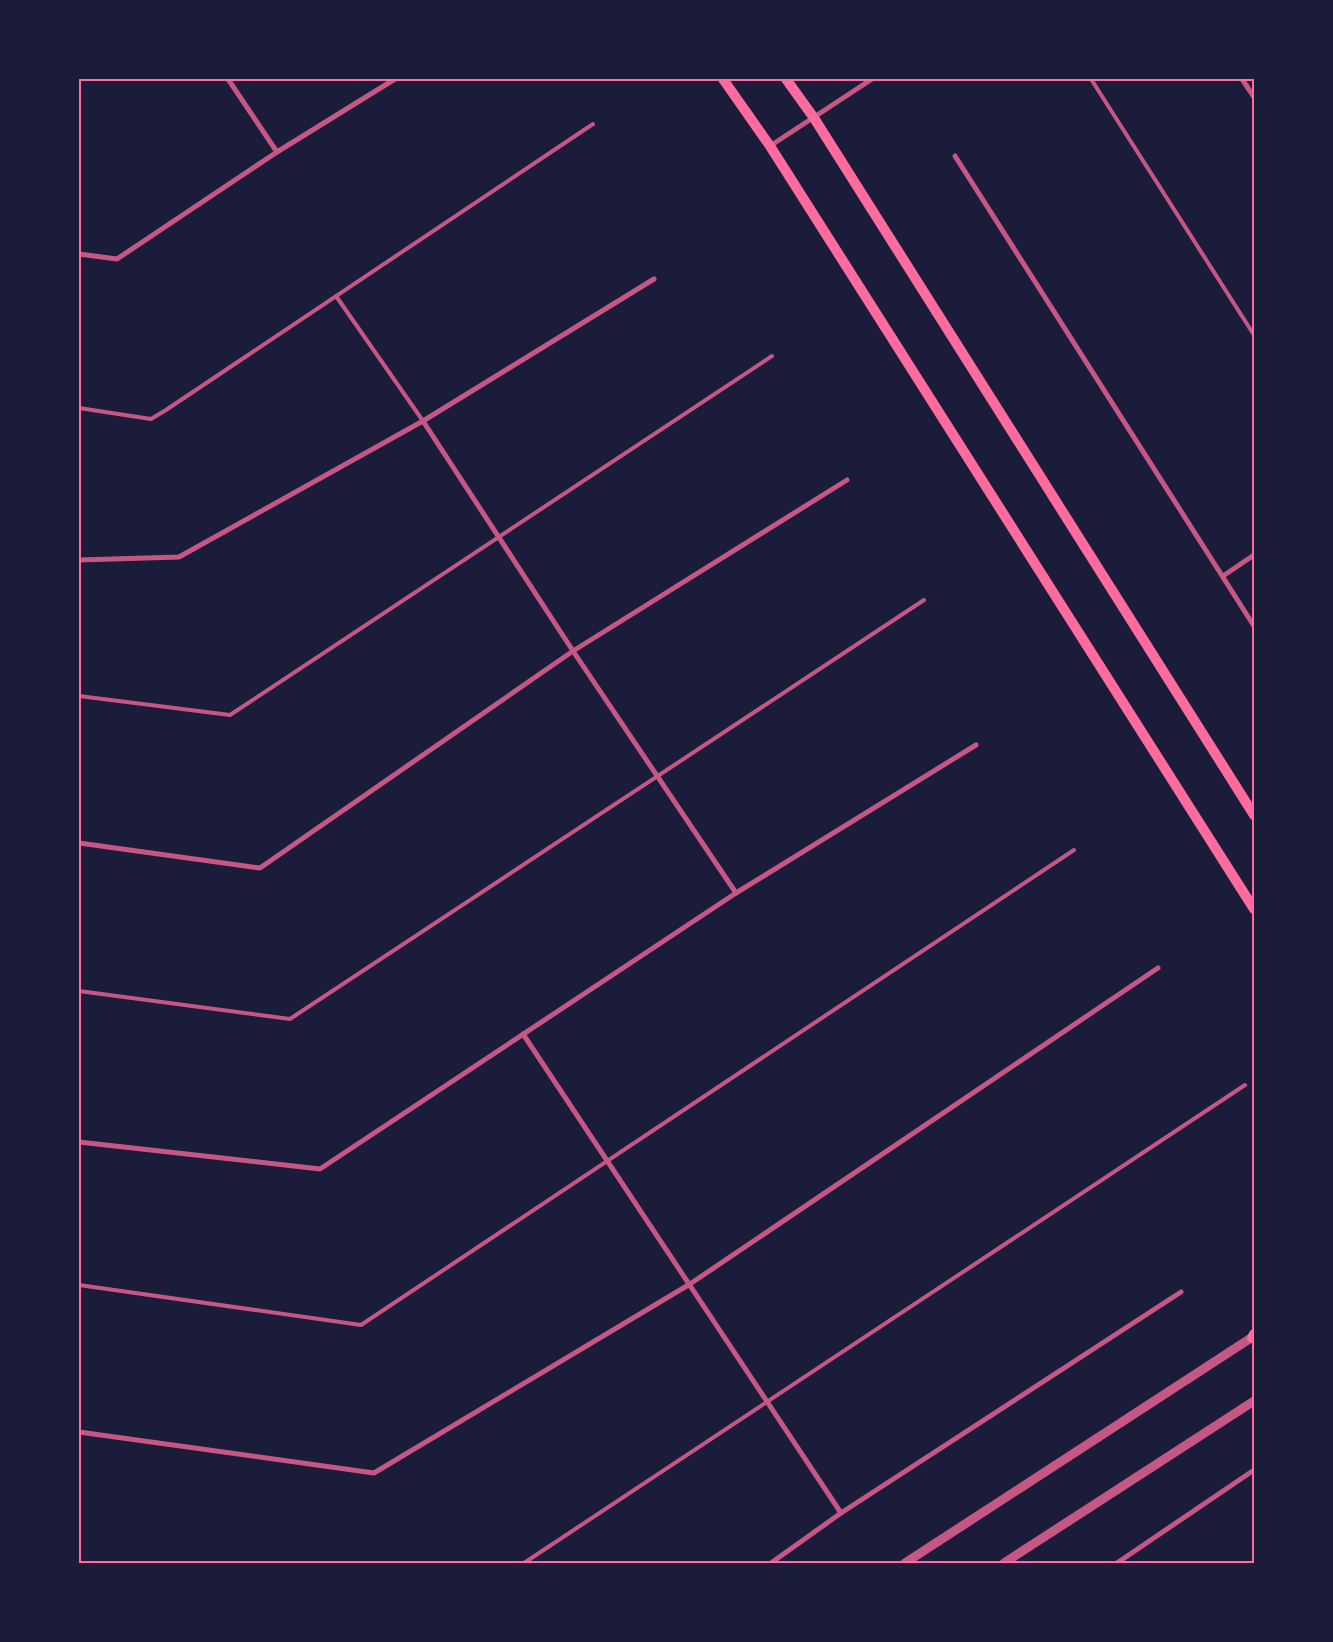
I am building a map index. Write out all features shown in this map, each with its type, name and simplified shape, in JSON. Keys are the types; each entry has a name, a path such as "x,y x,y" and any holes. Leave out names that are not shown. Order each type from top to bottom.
{"main road":[{"path":"723,79 770,146 1254,910"},
{"path":"786,79 814,118 1254,815"}],"street":[{"path":"228,79 278,152"},
{"path":"79,254 117,259 278,152 395,79"},
{"path":"770,146 872,79"},
{"path":"1242,79 1254,98"},
{"path":"955,156 1254,626"},
{"path":"79,560 179,558 423,420 654,279"},
{"path":"423,420 573,650 736,893"},
{"path":"79,843 260,868 573,650 847,480"},
{"path":"1223,576 1254,555"},
{"path":"79,1142 320,1169 736,893 976,745"},
{"path":"79,1432 374,1473 690,1284 1158,968"},
{"path":"523,1034 841,1514"},
{"path":"771,1563 841,1514 1181,1292"},
{"path":"905,1563 1254,1336"},
{"path":"1004,1563 1254,1401"},
{"path":"1117,1563 1254,1470"}],"lane":[{"path":"1091,79 1254,335"},
{"path":"79,408 151,419 594,124"},
{"path":"336,296 423,420"},
{"path":"79,696 230,716 772,356"},
{"path":"79,991 290,1020 924,600"},
{"path":"79,1285 360,1325 1074,850"},
{"path":"524,1563 1245,1085"}]}
